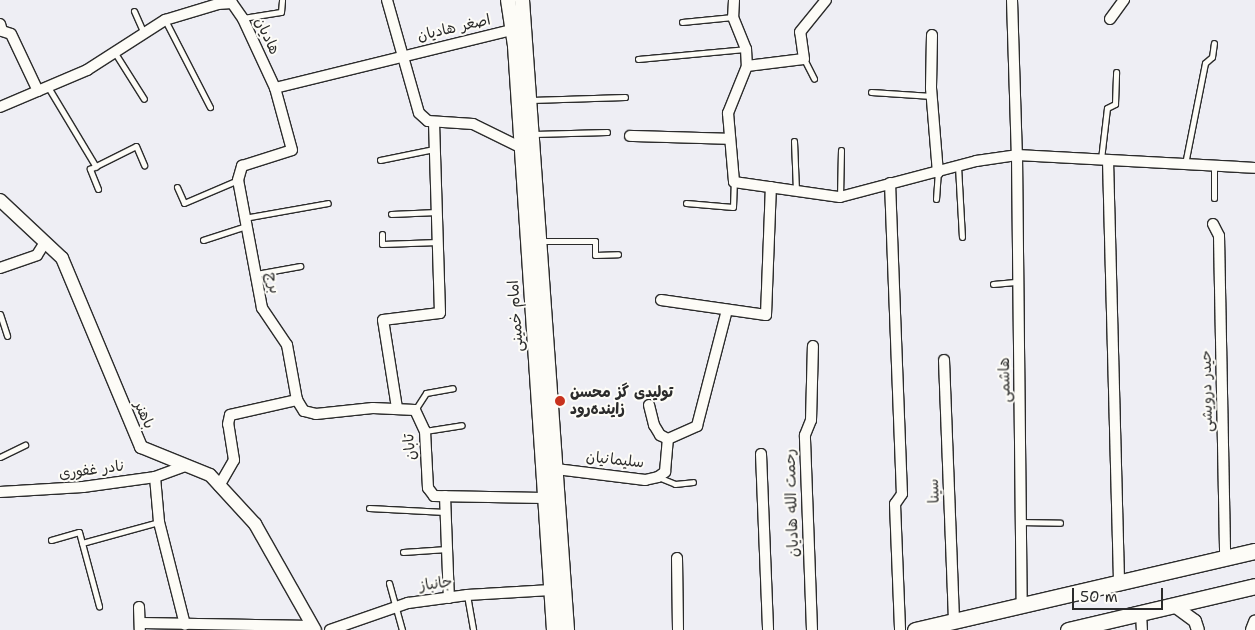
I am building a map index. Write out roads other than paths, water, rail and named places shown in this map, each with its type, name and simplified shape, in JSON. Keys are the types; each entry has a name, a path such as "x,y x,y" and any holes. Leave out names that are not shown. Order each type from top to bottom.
{"main road":[{"name":"امام خمینی","path":"508,0 541,241 566,630"},
{"name":"امام خمینی","path":"522,0 534,134 528,148 544,498 554,630"},
{"path":"915,630 1255,551"},
{"path":"1068,630 1255,586"}],"street":[{"path":"387,0 419,113 434,122 473,124 528,148"},
{"path":"734,0 733,17 746,49 747,66 728,113 734,182 840,197 890,182 938,173 958,166 1017,156 1255,168"},
{"path":"747,66 804,59 800,32 826,0"},
{"name":"هاشمی","path":"1012,0 1017,156 1022,605"},
{"path":"1110,19 1124,0"},
{"name":"هادیان","path":"0,106 43,89 116,53 165,20 203,4 232,1 243,19 275,88"},
{"path":"0,24 2,30 11,34 43,89"},
{"name":"اصغر هادیان","path":"402,55 512,30"},
{"path":"932,35 932,96 938,173"},
{"path":"238,180 242,166 292,150 275,88 402,55"},
{"path":"397,408 383,320 440,312 434,122"},
{"path":"630,136 730,139"},
{"path":"1104,160 1119,582"},
{"name":"برج","path":"238,180 262,308 286,345 297,400"},
{"path":"890,182 902,494 895,504 900,630"},
{"path":"661,300 766,315 771,187"},
{"name":"باهنر","path":"0,200 62,258 141,447 210,475 255,524 314,628"},
{"name":"حیدر درویشی","path":"1213,224 1219,236 1225,558"},
{"path":"0,268 36,255 45,242"},
{"path":"649,405 654,425 660,435 668,439 697,426 727,310"},
{"name":"رحمت الله هادیان","path":"812,630 805,436 811,420 813,346"},
{"name":"سینا","path":"944,360 954,621"},
{"path":"220,486 234,460 228,424 230,415 297,400 304,411 316,414 397,408 414,410"},
{"name":"تابان","path":"414,410 426,431 428,488 434,496 445,496"},
{"name":"سلیمانیان","path":"556,469 645,480 658,477 665,472 668,439"},
{"path":"761,454 768,630"},
{"name":"نادر غفوری","path":"0,492 83,487 155,477 185,466"},
{"path":"155,477 159,522 185,624"},
{"path":"449,598 445,496 544,498"},
{"path":"677,558 678,630"},
{"name":"جانباز","path":"330,630 398,607 467,595 551,590"},
{"path":"1173,605 1195,621 1198,630"},
{"path":"139,607 141,626 185,624 210,628 314,628"},
{"path":"1142,613 1142,630"},
{"path":"1252,630 1255,622"}],"lane":[{"path":"243,19 281,12 282,0"},
{"path":"134,11 144,34"},
{"path":"682,22 733,17"},
{"path":"165,20 210,107"},
{"path":"1185,165 1205,63 1212,57 1214,43"},
{"path":"638,59 746,49"},
{"path":"116,53 144,99"},
{"path":"804,59 814,79"},
{"path":"1104,160 1107,108 1115,104 1116,72"},
{"path":"43,89 96,167"},
{"path":"871,92 932,96"},
{"path":"531,100 625,96"},
{"path":"534,134 607,132"},
{"path":"794,141 796,191"},
{"path":"98,189 90,169 136,146 144,166"},
{"path":"380,160 435,149"},
{"path":"840,197 841,150"},
{"path":"958,166 962,237"},
{"path":"1214,166 1214,198"},
{"path":"936,198 938,173"},
{"path":"177,186 184,203 238,180"},
{"path":"686,203 733,206 734,182"},
{"path":"203,240 245,222 328,203"},
{"path":"391,214 437,212"},
{"path":"382,234 382,244 438,242"},
{"path":"541,241 595,242 595,255 618,254"},
{"path":"256,274 300,266"},
{"path":"993,284 1018,282"},
{"path":"0,314 7,336"},
{"path":"414,410 426,393 453,388"},
{"path":"426,431 462,425"},
{"path":"0,457 25,445"},
{"path":"658,477 675,484 693,482"},
{"path":"369,508 446,512"},
{"path":"82,543 159,522"},
{"path":"1021,522 1060,523"},
{"path":"51,540 79,532 99,606"},
{"path":"403,552 447,549"},
{"path":"390,583 398,607 402,630"},
{"path":"467,595 473,630"}],"place":[{"name":"تولیدی گز محسن زاینده‌رود","path":"560,401"}]}
